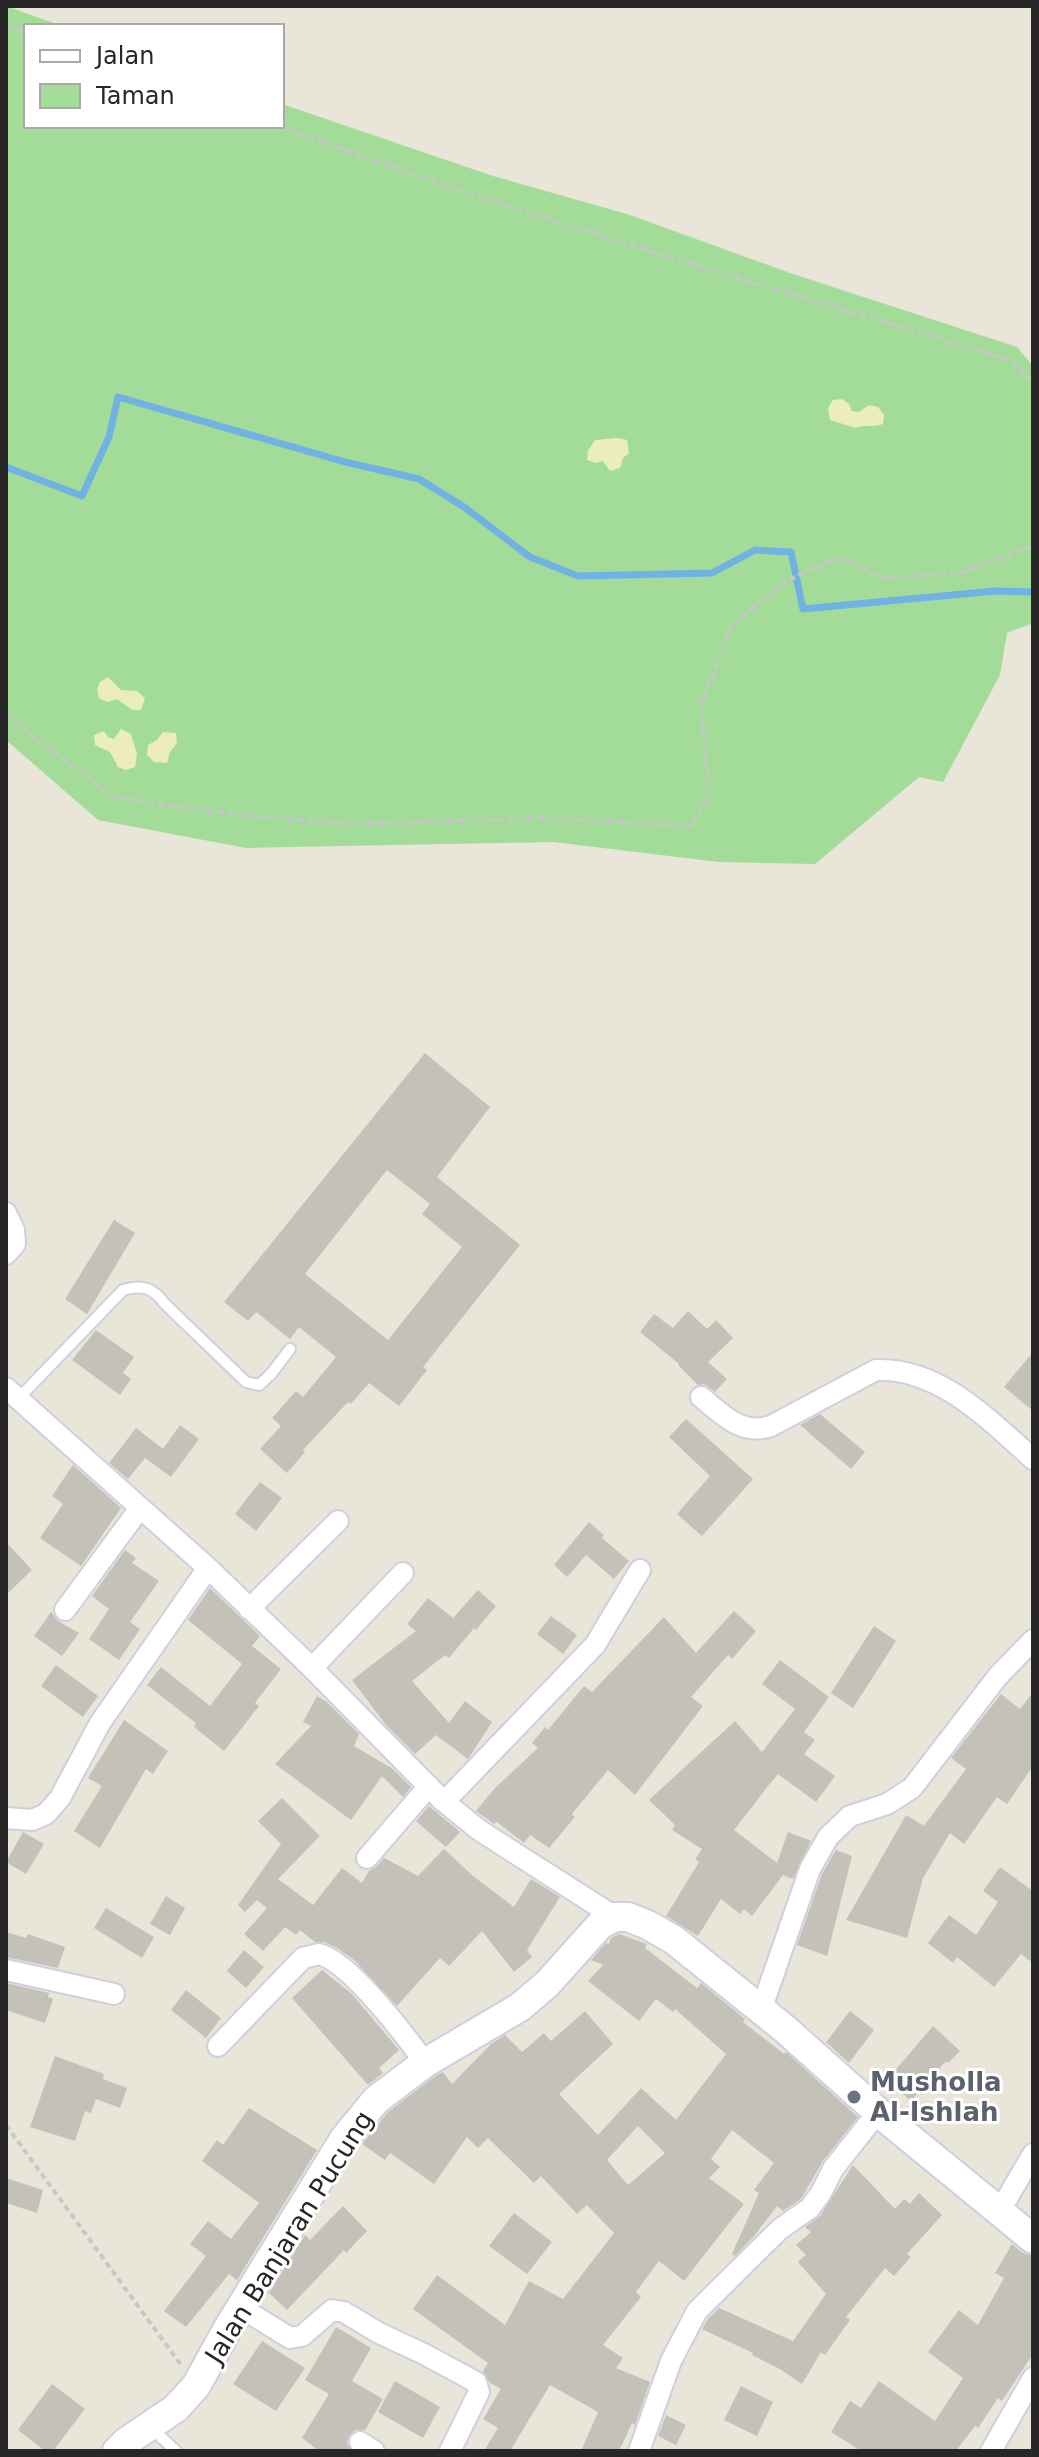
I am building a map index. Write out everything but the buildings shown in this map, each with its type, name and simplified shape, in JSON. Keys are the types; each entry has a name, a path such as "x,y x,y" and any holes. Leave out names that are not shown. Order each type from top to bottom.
{"street":[{"path":"6,1213 14,1230 15,1244 6,1254"},
{"path":"701,1397 736,1425 759,1429 771,1426 876,1370 896,1369 939,1384 1033,1459"},
{"path":"12,1394 208,1568 444,1802 479,1830 615,1917 628,1917 674,1940 1033,2239"},
{"path":"65,1610 140,1508"},
{"path":"249,1609 338,1521"},
{"path":"8,1823 32,1820 46,1814 60,1798 100,1723 208,1568"},
{"path":"444,1802 595,1645 640,1570"},
{"path":"312,1668 403,1573"},
{"path":"761,2010 810,1869 828,1837 850,1816 887,1804 912,1788 998,1676 1033,1640"},
{"path":"367,1858 429,1786"},
{"name":"Jalan Banjaran Pucung","path":"117,2451 176,2408 196,2386 240,2307 344,2139 376,2100 425,2063 520,2007 547,1984 600,1925 615,1917"},
{"path":"218,2046 303,1958 319,1954 334,1961 380,2005 425,2063"},
{"path":"6,1970 114,1994"},
{"path":"639,2451 671,2361 697,2311 780,2229 810,2208 833,2169 878,2112"},
{"path":"999,2212 1033,2154"},
{"path":"240,2307 290,2338 302,2336 332,2310 344,2312 476,2382 479,2392 450,2451"},
{"path":"991,2451 1033,2378"}],"lane":[{"path":"12,1394 123,1290 136,1286 148,1287 156,1292 246,1382 259,1385 290,1349"},
{"path":"149,2426 176,2451"}],"path":[{"path":"284,127 476,196 722,274 1011,360 1033,382"},
{"path":"6,716 114,797 237,815 353,824 546,818 692,826 710,790 700,707 732,625 785,582 842,558 882,578 960,573 1033,546"},
{"path":"6,2125 196,2386"}],"green space":[{"path":"6,6 56,24 24,24 24,128 284,128 284,105 493,176 630,215 790,273 1017,347 1033,366 1033,623 1007,633 1000,675 943,782 919,777 815,864 719,862 553,842 246,848 98,820 6,740"}],"sand":[{"path":"842,399 852,411 859,412 869,405 878,407 884,415 883,424 856,428 830,420 828,408 833,400"},
{"path":"595,440 627,440 629,453 623,458 620,468 610,471 603,461 595,463 587,460 588,451"},
{"path":"108,677 121,690 137,691 145,698 141,710 132,710 117,699 107,702 99,698 97,689 100,682"},
{"path":"121,729 131,734 137,754 135,767 126,770 118,767 110,752 95,745 94,735 104,731 114,739"},
{"path":"163,732 176,733 177,743 167,763 154,762 147,755 148,745"}],"waterway":[{"path":"6,467 82,496 109,437 118,397 345,462 419,479 464,507 530,557 578,576 712,573 755,550 791,552 803,609 995,591 1033,592"}],"place":[{"name":"Musholla Al-Ishlah","path":"854,2097"}]}
